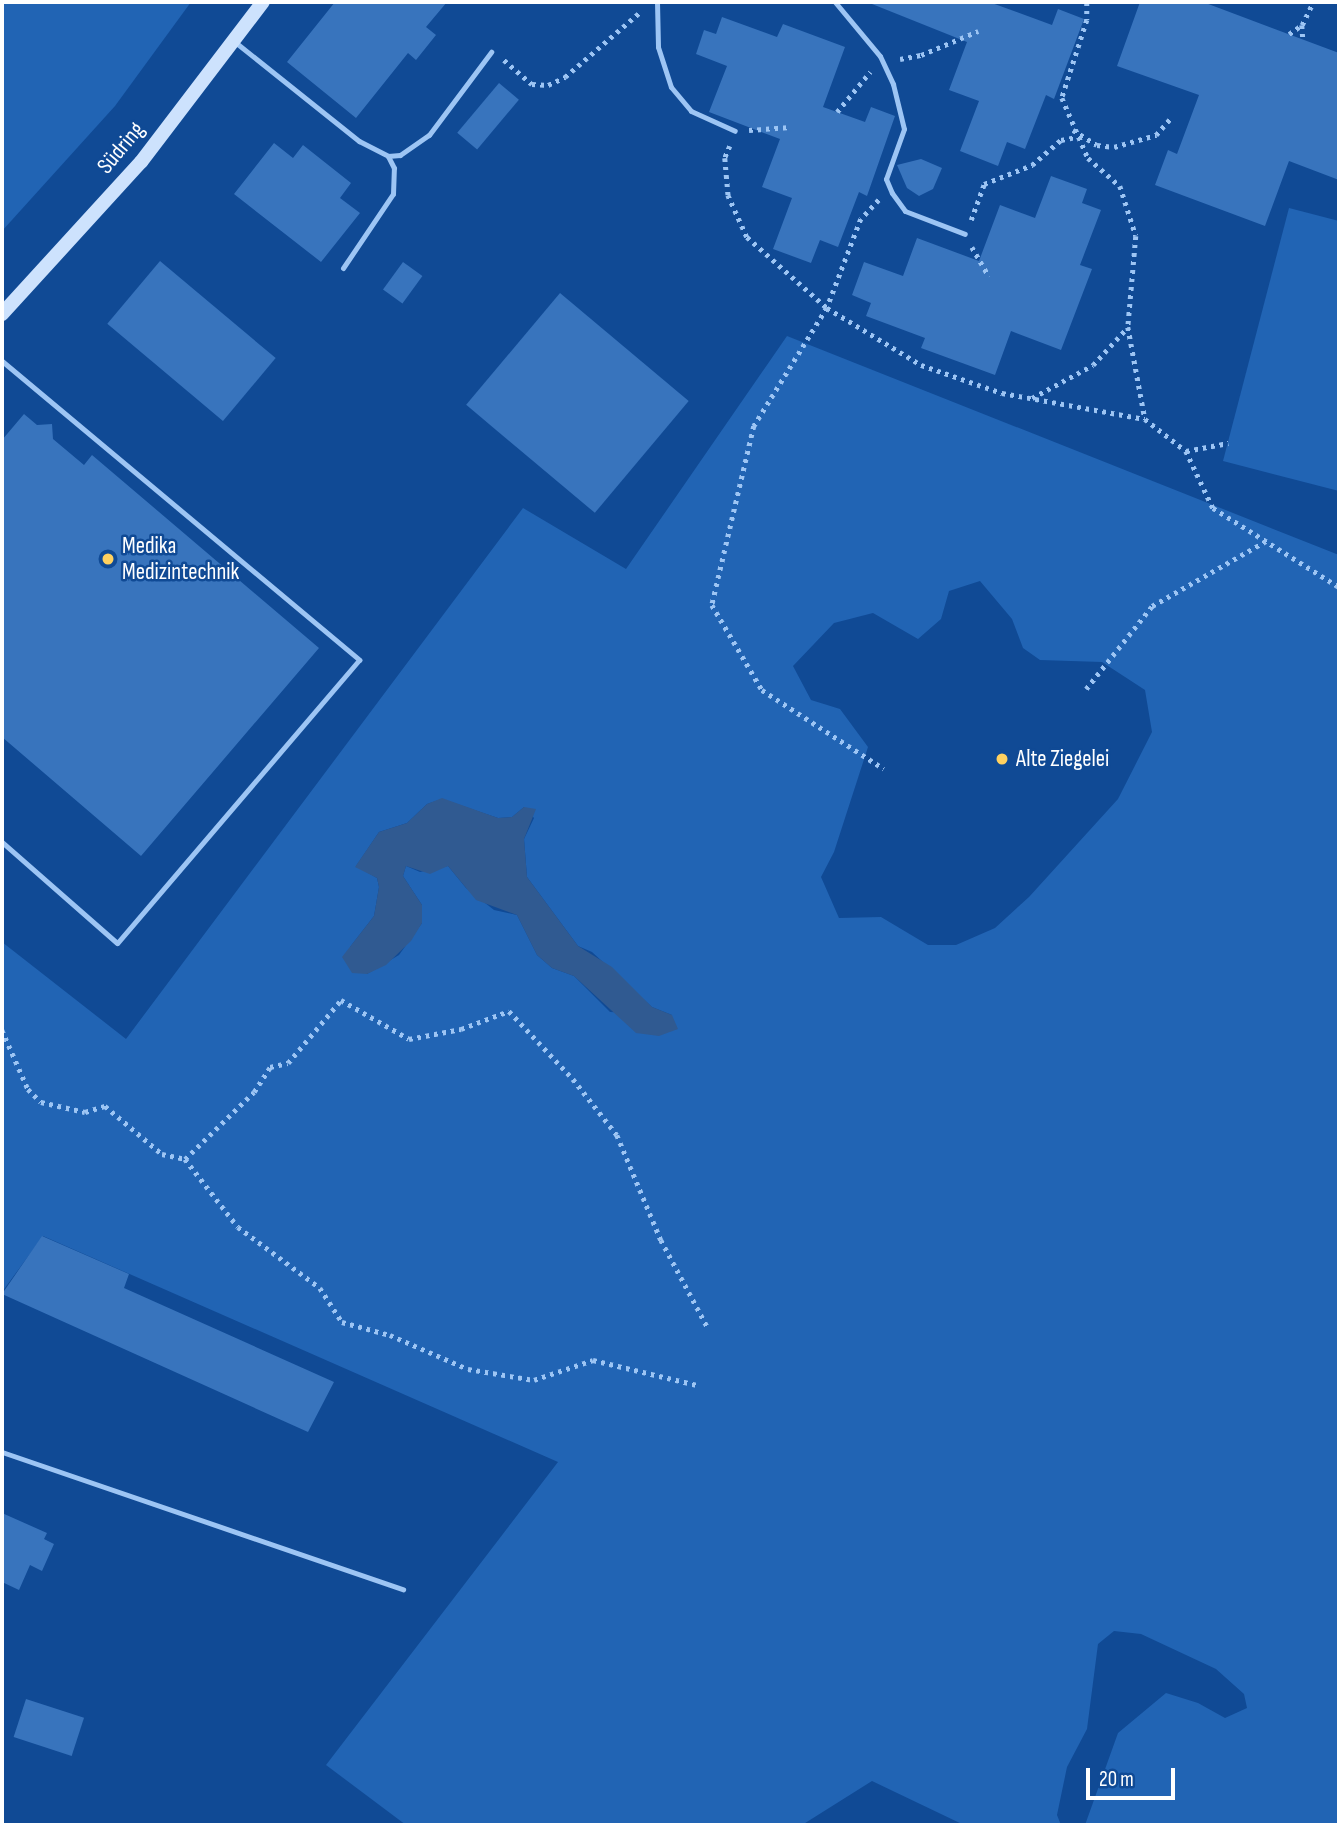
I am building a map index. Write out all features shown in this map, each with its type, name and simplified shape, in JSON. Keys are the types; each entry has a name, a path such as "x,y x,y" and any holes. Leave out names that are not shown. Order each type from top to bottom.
{"street":[{"name":"Südring","path":"2,314 141,162 263,2"}],"lane":[{"path":"835,2 880,55 897,95 904,129 887,179 892,193 905,211 965,234"},
{"path":"656,4 658,47 671,87 691,111 735,131"},
{"path":"233,41 359,141 388,156 394,168 393,194 342,268"},
{"path":"388,156 407,152 429,135 491,51"},
{"path":"2,361 359,660 117,943 2,842"},
{"path":"2,1452 403,1589"}],"path":[{"path":"748,2 768,2"},
{"path":"1087,2 1087,20 1062,98 1076,137 1088,158 1120,186 1136,236 1128,327 1145,419"},
{"path":"1303,39 1302,25 1313,2"},
{"path":"491,51 498,52 532,84 548,85 565,77 630,18 656,4"},
{"path":"1289,34 1302,25"},
{"path":"1073,129 1097,145 1114,147 1156,135 1170,120"},
{"path":"791,127 735,131 725,158 728,195 747,237 827,308 921,365 1031,398 1145,419 1186,452 1213,508 1339,587"},
{"path":"989,276 965,234 984,184 1032,165 1061,140 1076,137"},
{"path":"875,202 861,219 827,308 754,426 712,605 762,690 884,769"},
{"path":"1031,398 1093,365 1128,327"},
{"path":"1186,452 1228,443"},
{"path":"1086,689 1152,606 1266,541"},
{"path":"185,1159 254,1092 270,1067 288,1063 341,1000 409,1040 461,1029 509,1011 573,1079 617,1135 662,1240 708,1328"},
{"path":"2,1030 28,1089 41,1102 85,1112 104,1106 162,1154 185,1159 238,1227 320,1287 342,1322 390,1335 481,1371 534,1380 593,1360 697,1385"}],"shaded area":[{"path":"2,2 191,2 115,106 2,231"},
{"path":"1289,208 1339,221 1339,491 1223,461"},
{"path":"787,336 1339,555 1339,1825 1085,1825 1118,1733 1166,1693 1198,1703 1225,1718 1247,1708 1244,1694 1216,1669 1141,1634 1114,1631 1098,1644 1087,1729 1067,1767 1057,1815 1061,1825 964,1825 872,1781 802,1825 406,1825 326,1765 558,1462 43,1236 2,1292 2,942 126,1039 523,508 626,569","holes":["980,581 1012,619 1023,648 1040,660 1102,662 1145,690 1152,732 1118,799 1029,897 995,928 956,945 928,945 881,917 839,918 821,877 834,852 868,747 840,709 811,700 793,666 834,623 873,613 918,639 941,619 949,591","442,799 498,818 512,817 524,807 534,818 524,839 527,877 578,946 592,952 652,1007 672,1015 610,1012 574,976 552,968 537,955 517,915 494,910 466,888 448,866 420,872 406,866 403,876 422,905 422,923 399,955 367,974 350,947 374,916 379,887 377,878 356,866 379,832 407,823 427,804"]},
{"path":"442,798 498,818 512,817 524,807 536,809 524,839 527,877 578,946 612,967 652,1007 672,1015 678,1029 659,1036 636,1033 574,976 552,968 537,955 517,915 476,900 448,866 430,874 406,866 403,876 422,905 422,923 411,941 386,965 367,974 352,973 342,957 374,916 379,887 377,878 355,867 379,832 407,823 427,804"}],"building":[{"path":"335,2 447,2 426,27 436,35 416,60 408,53 356,118 287,62"},
{"path":"867,2 989,2 1052,25 1058,9 1084,19 1054,99 1046,95 1025,149 1007,142 998,166 960,151 979,101 949,90 967,42"},
{"path":"1140,2 1203,2 1339,53 1339,180 1289,161 1265,226 1155,185 1168,150 1177,154 1199,95 1117,66"},
{"path":"722,17 777,37 783,24 845,47 823,107 865,122 871,107 895,116 867,196 859,192 838,247 820,240 811,263 773,249 792,198 762,187 780,139 709,112 727,66 696,54 704,30 716,34"},
{"path":"499,83 519,100 477,150 457,133"},
{"path":"274,143 293,158 303,145 351,183 340,198 360,213 321,262 234,194"},
{"path":"921,159 942,168 933,189 919,196 907,188 897,165"},
{"path":"1051,176 1087,189 1082,203 1101,210 1080,265 1092,269 1061,350 1011,331 995,375 921,348 925,338 866,316 871,303 852,295 864,262 903,276 917,238 979,261 1000,205 1035,218"},
{"path":"160,261 276,358 223,421 107,324"},
{"path":"403,262 422,276 402,304 383,290"},
{"path":"560,293 689,401 595,513 466,405"},
{"name":"Medika Medizintechnik","path":"24,414 37,425 52,424 53,439 84,465 92,455 319,648 141,856 2,737 2,440"},
{"path":"42,1236 129,1274 124,1288 334,1382 308,1432 2,1294"},
{"path":"2,1513 47,1533 44,1539 54,1544 42,1571 30,1565 19,1590 2,1582"},
{"path":"26,1699 84,1718 72,1756 14,1737"}],"place":[{"name":"Medika Medizintechnik","path":"108,559"},
{"name":"Alte Ziegelei","path":"1002,759"}]}
